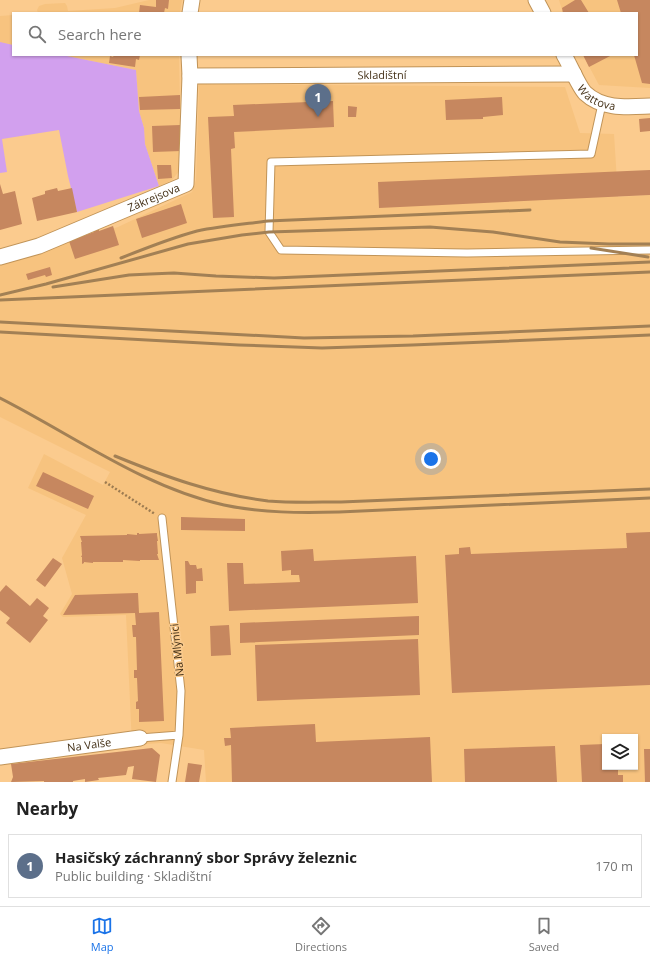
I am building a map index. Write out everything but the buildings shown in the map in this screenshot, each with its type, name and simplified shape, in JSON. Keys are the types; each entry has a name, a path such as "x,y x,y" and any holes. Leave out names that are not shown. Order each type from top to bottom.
{"street":[{"path":"190,12 192,0"},
{"path":"536,0 542,12"},
{"name":"Zákrejsova","path":"0,257 39,246 186,184 190,76 189,56"},
{"name":"Wattova","path":"565,56 585,93 602,104 623,108 650,106"},
{"name":"Skladištní","path":"190,76 457,76 574,74"},
{"name":"Na Valše","path":"0,757 140,738"}],"lane":[{"path":"602,104 591,154 271,162 269,232 281,250 467,253 650,250"},
{"name":"Na Mlýnici","path":"162,518 181,691 178,735 172,782"},
{"name":"Na Valše","path":"140,738 178,735"}],"path":[{"path":"105,482 162,518"}],"shaded area":[{"path":"149,0 182,0 180,12 38,12 37,10 39,6 45,4 65,3 68,11 115,8"},
{"path":"559,0 650,0 650,88 599,85 584,56 638,56 638,12 563,12"},
{"path":"12,15 12,45 0,42 0,16"},
{"path":"0,42 12,45 12,56 67,56 136,70 139,111 144,128 145,144 159,186 77,212 59,130 2,139 7,172 0,173"},
{"path":"67,56 179,56 180,170 172,180 159,186 145,144 144,128 139,111 136,70"},
{"path":"199,84 565,87 580,133 614,134 618,197 650,195 650,782 206,782 204,750 161,743 132,745 126,615 63,617 60,614 72,594 62,558 86,515 28,488 44,454 103,485 110,472 0,417 0,263 118,227 192,192 196,180"}],"railway":[{"path":"121,258 168,240 197,231 224,226 268,221 530,210"},
{"path":"0,295 46,284 188,244 269,232 430,227 493,232 560,242 650,244"},
{"path":"591,248 648,257"},
{"path":"53,287 129,275 150,274 174,273 274,278 650,262"},
{"path":"0,300 650,272"},
{"path":"0,322 304,338 413,336 650,326"},
{"path":"0,332 322,348 650,335"},
{"path":"0,398 109,459 165,486 194,497 238,508 281,512 339,512 650,498"},
{"path":"115,456 190,484 228,494 277,502 341,502 650,489"}],"place":[{"name":"Hasičský záchranný sbor Správy železnic","path":"318,117"}]}
